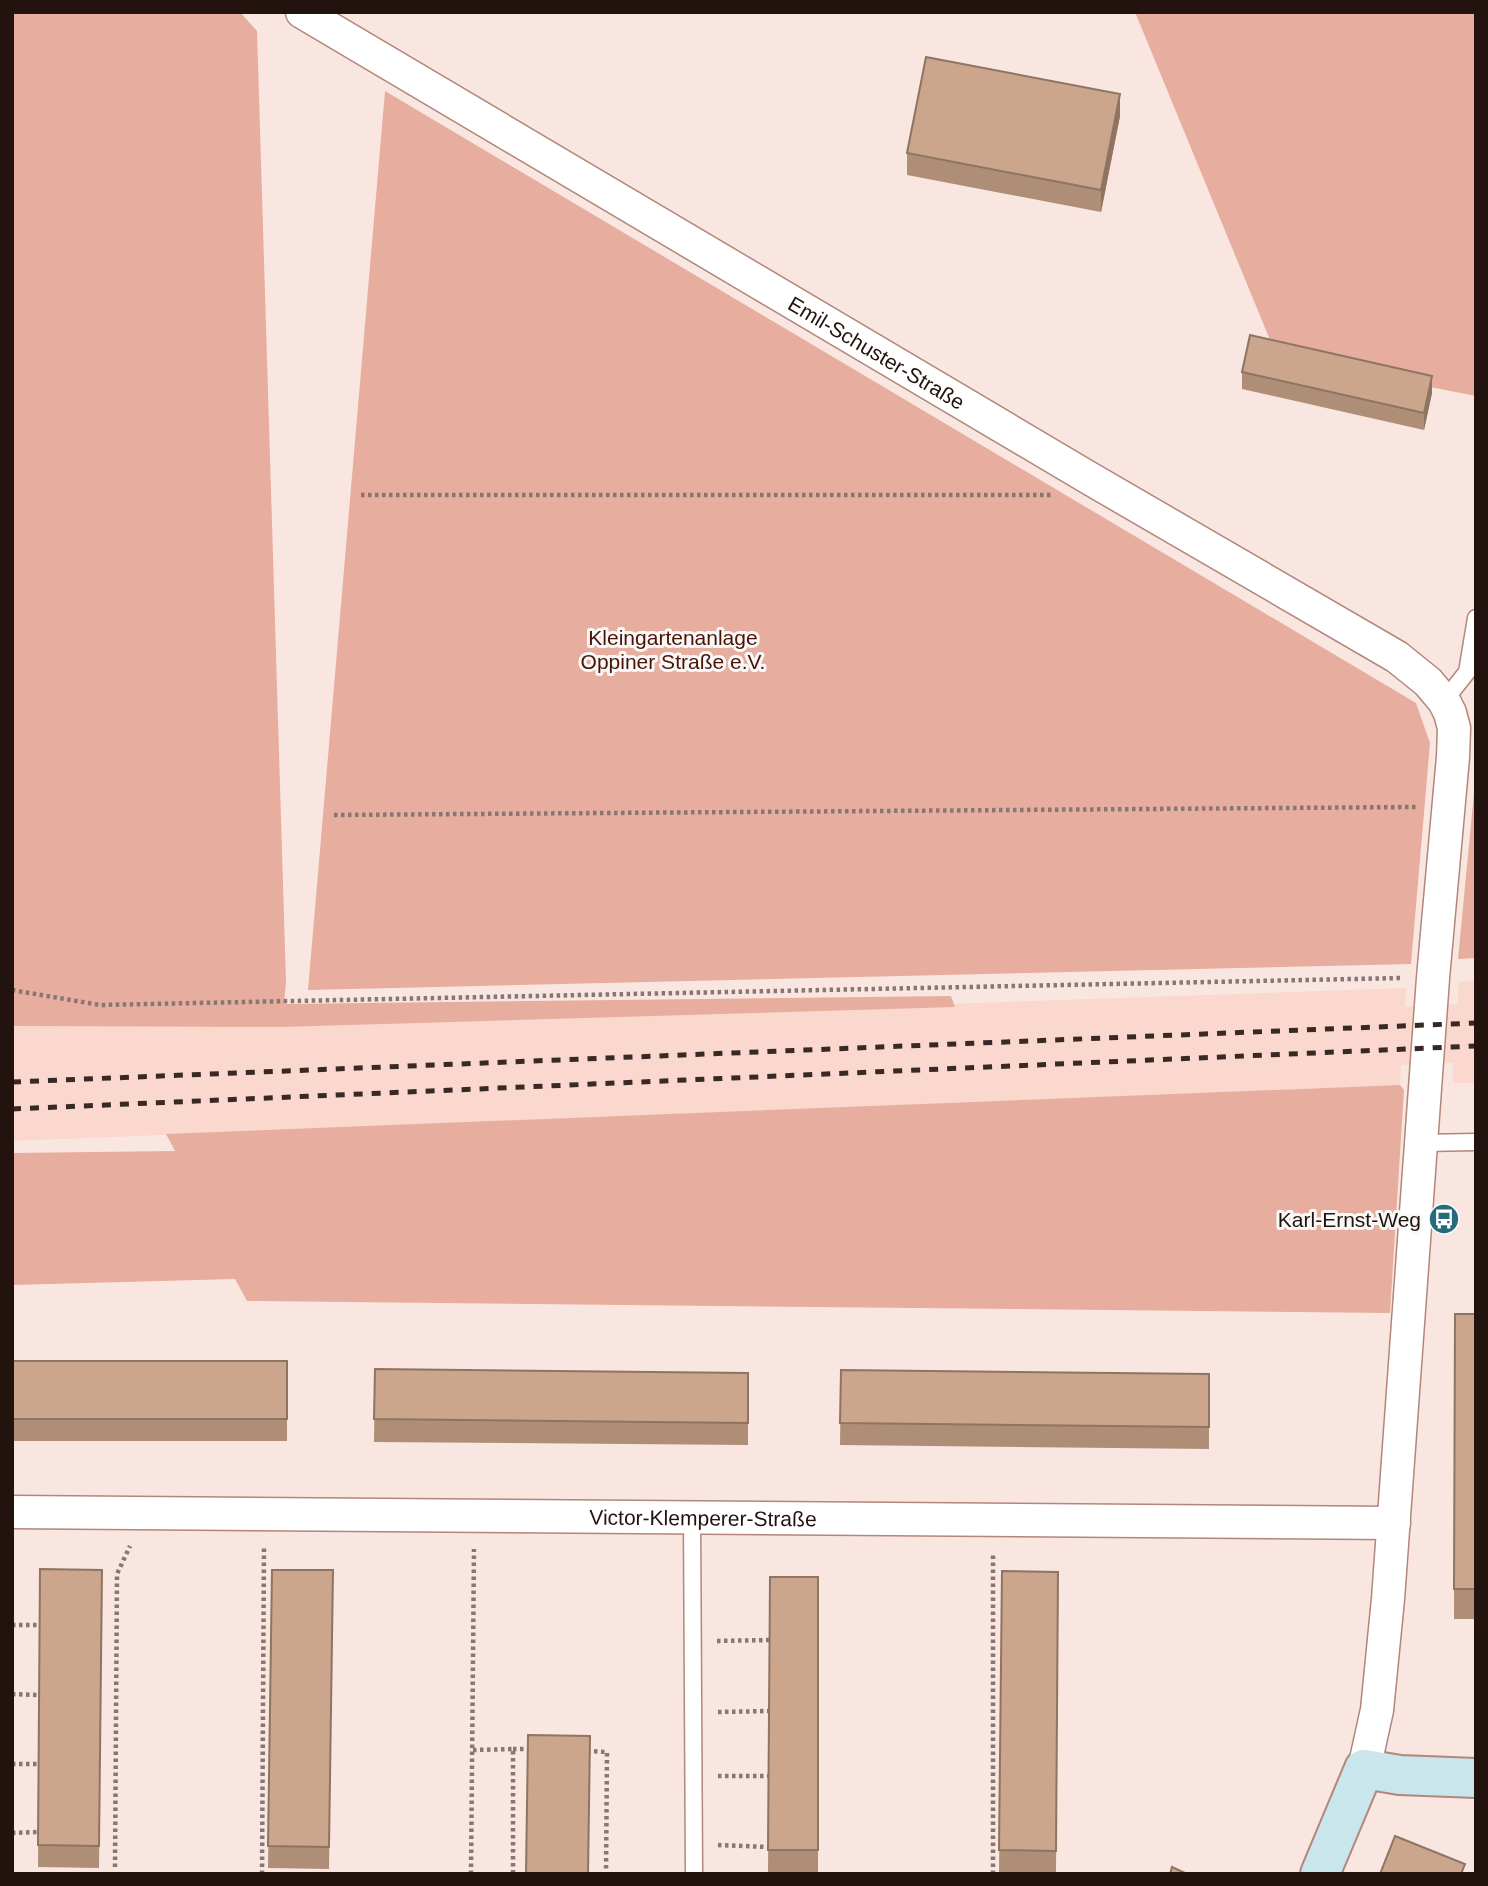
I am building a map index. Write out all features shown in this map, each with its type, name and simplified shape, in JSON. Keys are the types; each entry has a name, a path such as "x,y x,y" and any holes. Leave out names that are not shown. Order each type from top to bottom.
{"street":[{"name":"Emil-Schuster-Straße","path":"302,12 1397,657 1428,682 1444,701"},
{"path":"1320,1874 1363,1769 1377,1710 1394,1523 1433,978 1450,809 1454,728 1444,701"},
{"name":"Victor-Klemperer-Straße","path":"12,1512 1394,1523"},
{"path":"1363,1769 1400,1775 1476,1778"}],"lane":[{"path":"1444,701 1467,673 1476,618"},
{"path":"1422,1143 1476,1142"},
{"path":"692,1517 694,1874"}],"path":[{"path":"361,495 1065,495 1089,478"},
{"path":"334,815 1410,807 1450,809"},
{"path":"12,990 100,1005 1433,978"},
{"path":"115,1867 117,1574 130,1547 131,1513"},
{"path":"262,1874 264,1514"},
{"path":"471,1874 474,1516"},
{"path":"993,1520 993,1874"},
{"path":"12,1625 40,1626"},
{"path":"692,1641 770,1640"},
{"path":"12,1694 39,1695"},
{"path":"743,1711 769,1711"},
{"path":"513,1749 513,1874"},
{"path":"473,1750 540,1749"},
{"path":"580,1751 607,1752 606,1874"},
{"path":"12,1764 38,1764"},
{"path":"724,1776 769,1776"},
{"path":"12,1833 38,1832"},
{"path":"718,1846 768,1847"}],"shaded area":[{"path":"1476,981 1476,1083 1453,1083 1453,1063 1401,1065 1400,1085 12,1141 12,1026 283,1027 1406,988 1405,1007 1457,1004 1459,982"}],"green space":[{"path":"12,12 240,12 257,31 286,982 284,1004 951,996 955,1007 283,1027 12,1026"},
{"path":"1135,12 1476,12 1476,396 1277,357"},
{"name":"Kleingartenanlage Oppiner Straße e.V.","path":"385,91 1416,703 1430,743 1411,964 308,990"},
{"path":"1476,772 1476,958 1458,959"},
{"path":"1400,1085 1404,1090 1390,1313 247,1301 235,1279 12,1285 12,1153 175,1151 166,1134"}],"building":[{"path":"926,57 1120,94 1101,190 907,153"},
{"path":"1250,335 1432,376 1424,413 1242,372"},
{"path":"1455,1314 1476,1314 1476,1589 1454,1589"},
{"path":"12,1361 287,1361 287,1419 12,1419"},
{"path":"375,1369 748,1373 748,1423 374,1419"},
{"path":"841,1370 1209,1374 1209,1427 840,1423"},
{"path":"40,1569 102,1570 99,1846 38,1845"},
{"path":"272,1570 333,1570 329,1847 268,1846"},
{"path":"1002,1571 1058,1572 1056,1851 999,1850"},
{"path":"770,1577 818,1577 818,1850 768,1850"},
{"path":"528,1735 590,1736 588,1874 526,1874"},
{"path":"1395,1836 1465,1864 1461,1874 1380,1874"},
{"path":"1172,1867 1187,1874 1170,1874"}],"railway":[{"path":"12,1082 1476,1023"},
{"path":"12,1109 1476,1046"}],"place":[{"name":"Karl-Ernst-Weg","path":"1444,1219"}]}
